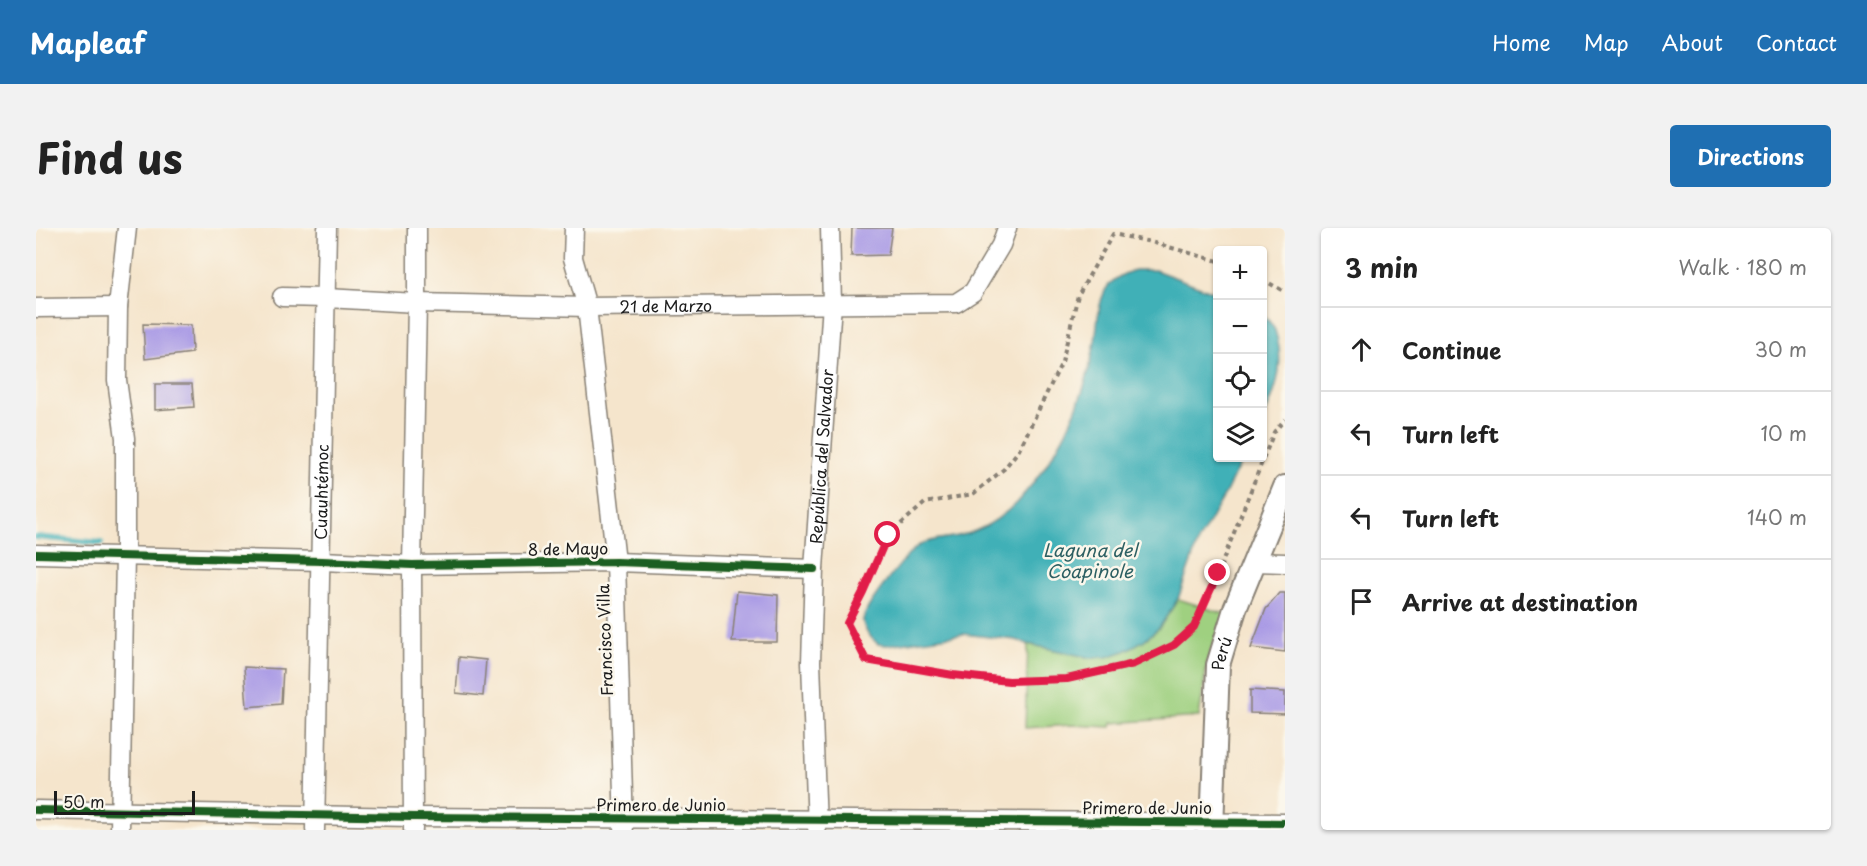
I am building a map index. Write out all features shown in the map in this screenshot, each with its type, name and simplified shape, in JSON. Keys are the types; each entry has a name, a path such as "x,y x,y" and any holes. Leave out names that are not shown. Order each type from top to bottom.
{"street":[{"path":"120,821 125,438 117,380 118,308 127,228"},
{"name":"Cuauhtémoc","path":"315,823 327,228"},
{"path":"412,823 412,565 417,228"},
{"name":"Francisco Villa","path":"574,228 573,258 587,307 616,562 624,824"},
{"name":"República del Salvador","path":"817,824 812,662 814,569 831,303 830,228"},
{"name":"21 de Marzo","path":"282,297 587,307 956,303 973,292 1001,245 1007,228"},
{"path":"36,308 118,308"},
{"name":"Perú","path":"1212,826 1218,665 1235,609 1285,488"},
{"name":"8 de Mayo","path":"36,554 412,565 616,562 814,569"},
{"path":"1253,562 1285,563"},
{"name":"Primero de Junio","path":"36,810 120,821 1212,826 1285,823"}],"path":[{"path":"1213,260 1160,244 1113,234 1078,295 1062,362 1019,450 1004,469 973,494 925,503 888,535 847,623 866,660 953,675 1009,681 1067,679 1134,664 1174,645 1194,627 1274,432 1285,419"},
{"path":"1267,281 1285,292"}],"green space":[{"path":"1178,599 1225,614 1208,658 1199,717 1112,723 1111,727 1071,725 1025,728 1028,644 1091,658 1143,641 1159,628"}],"water":[{"name":"Laguna del Coapinole","path":"1135,270 1155,270 1213,292 1213,462 1241,462 1198,542 1178,599 1159,628 1143,641 1125,651 1107,657 1091,658 1016,640 963,634 887,645 878,644 865,629 864,616 886,582 912,551 928,541 970,533 1004,514 1031,486 1056,450 1083,390 1094,347 1101,299 1109,284 1125,273"},
{"path":"1267,319 1275,330 1280,363 1273,397 1267,410"}],"building":[{"path":"852,228 892,228 888,255 851,256"},
{"path":"143,324 191,325 192,353 145,359"},
{"path":"155,384 192,384 194,407 155,410"},
{"path":"737,591 778,595 777,642 732,642"},
{"path":"1280,593 1285,593 1285,652 1251,648 1266,609"},
{"path":"459,657 486,660 483,696 456,693"},
{"path":"244,667 283,669 281,704 247,707"},
{"path":"1250,690 1285,692 1285,714 1250,713"}],"waterway":[{"path":"36,537 101,543"}],"cycle path":[{"path":"36,554 412,565 616,562 814,569"},
{"path":"36,810 413,817 1285,823"}],"route":[{"path":"888,535 847,623 866,660 953,675 1009,681 1067,679 1134,664 1174,645 1194,627 1218,573"}]}
